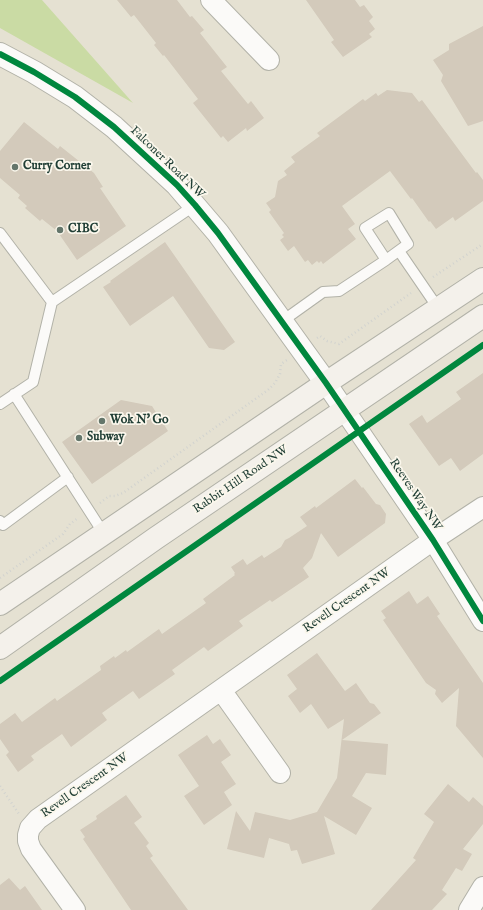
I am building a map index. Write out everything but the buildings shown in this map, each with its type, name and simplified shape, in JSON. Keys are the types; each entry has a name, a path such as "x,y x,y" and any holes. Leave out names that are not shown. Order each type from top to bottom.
{"main road":[{"path":"0,604 326,383 483,279"},
{"name":"Rabbit Hill Road NW","path":"0,648 156,538 483,316"}],"street":[{"path":"211,0 269,60"},
{"name":"Falconer Road NW","path":"0,54 34,72 75,97 114,127 177,185 218,233 300,349 326,383"},
{"name":"Reeves Way NW","path":"326,383 433,540 483,621"},
{"name":"Revell Crescent NW","path":"30,828 44,813 433,540 483,507"},
{"path":"221,690 280,773"},
{"path":"30,828 28,841 31,849 75,910"},
{"path":"469,910 483,887"}],"lane":[{"path":"0,404 33,382 52,302 195,205"},
{"path":"281,322 324,292 338,291 386,260 408,244 389,213 365,228 386,260"},
{"path":"0,233 52,302"},
{"path":"399,251 438,308"},
{"path":"14,394 104,534"},
{"path":"1,524 68,477"}],"path":[{"path":"0,578 63,534 70,524 109,496 115,496 123,493 268,390 275,383 280,374 281,364 300,349 320,336 327,341 339,344 483,244"},
{"path":"0,786 30,828"}],"green space":[{"path":"0,0 42,0 133,103 0,28"}],"cycle path":[{"path":"0,54 34,72 75,97 114,127 177,185 195,205 218,233 326,383 433,540 483,621"},
{"path":"0,681 483,345"}],"place":[{"name":"Curry Corner","path":"15,167"},
{"name":"CIBC","path":"60,230"},
{"name":"Wok N' Go","path":"102,421"},
{"name":"Subway","path":"79,438"}]}
